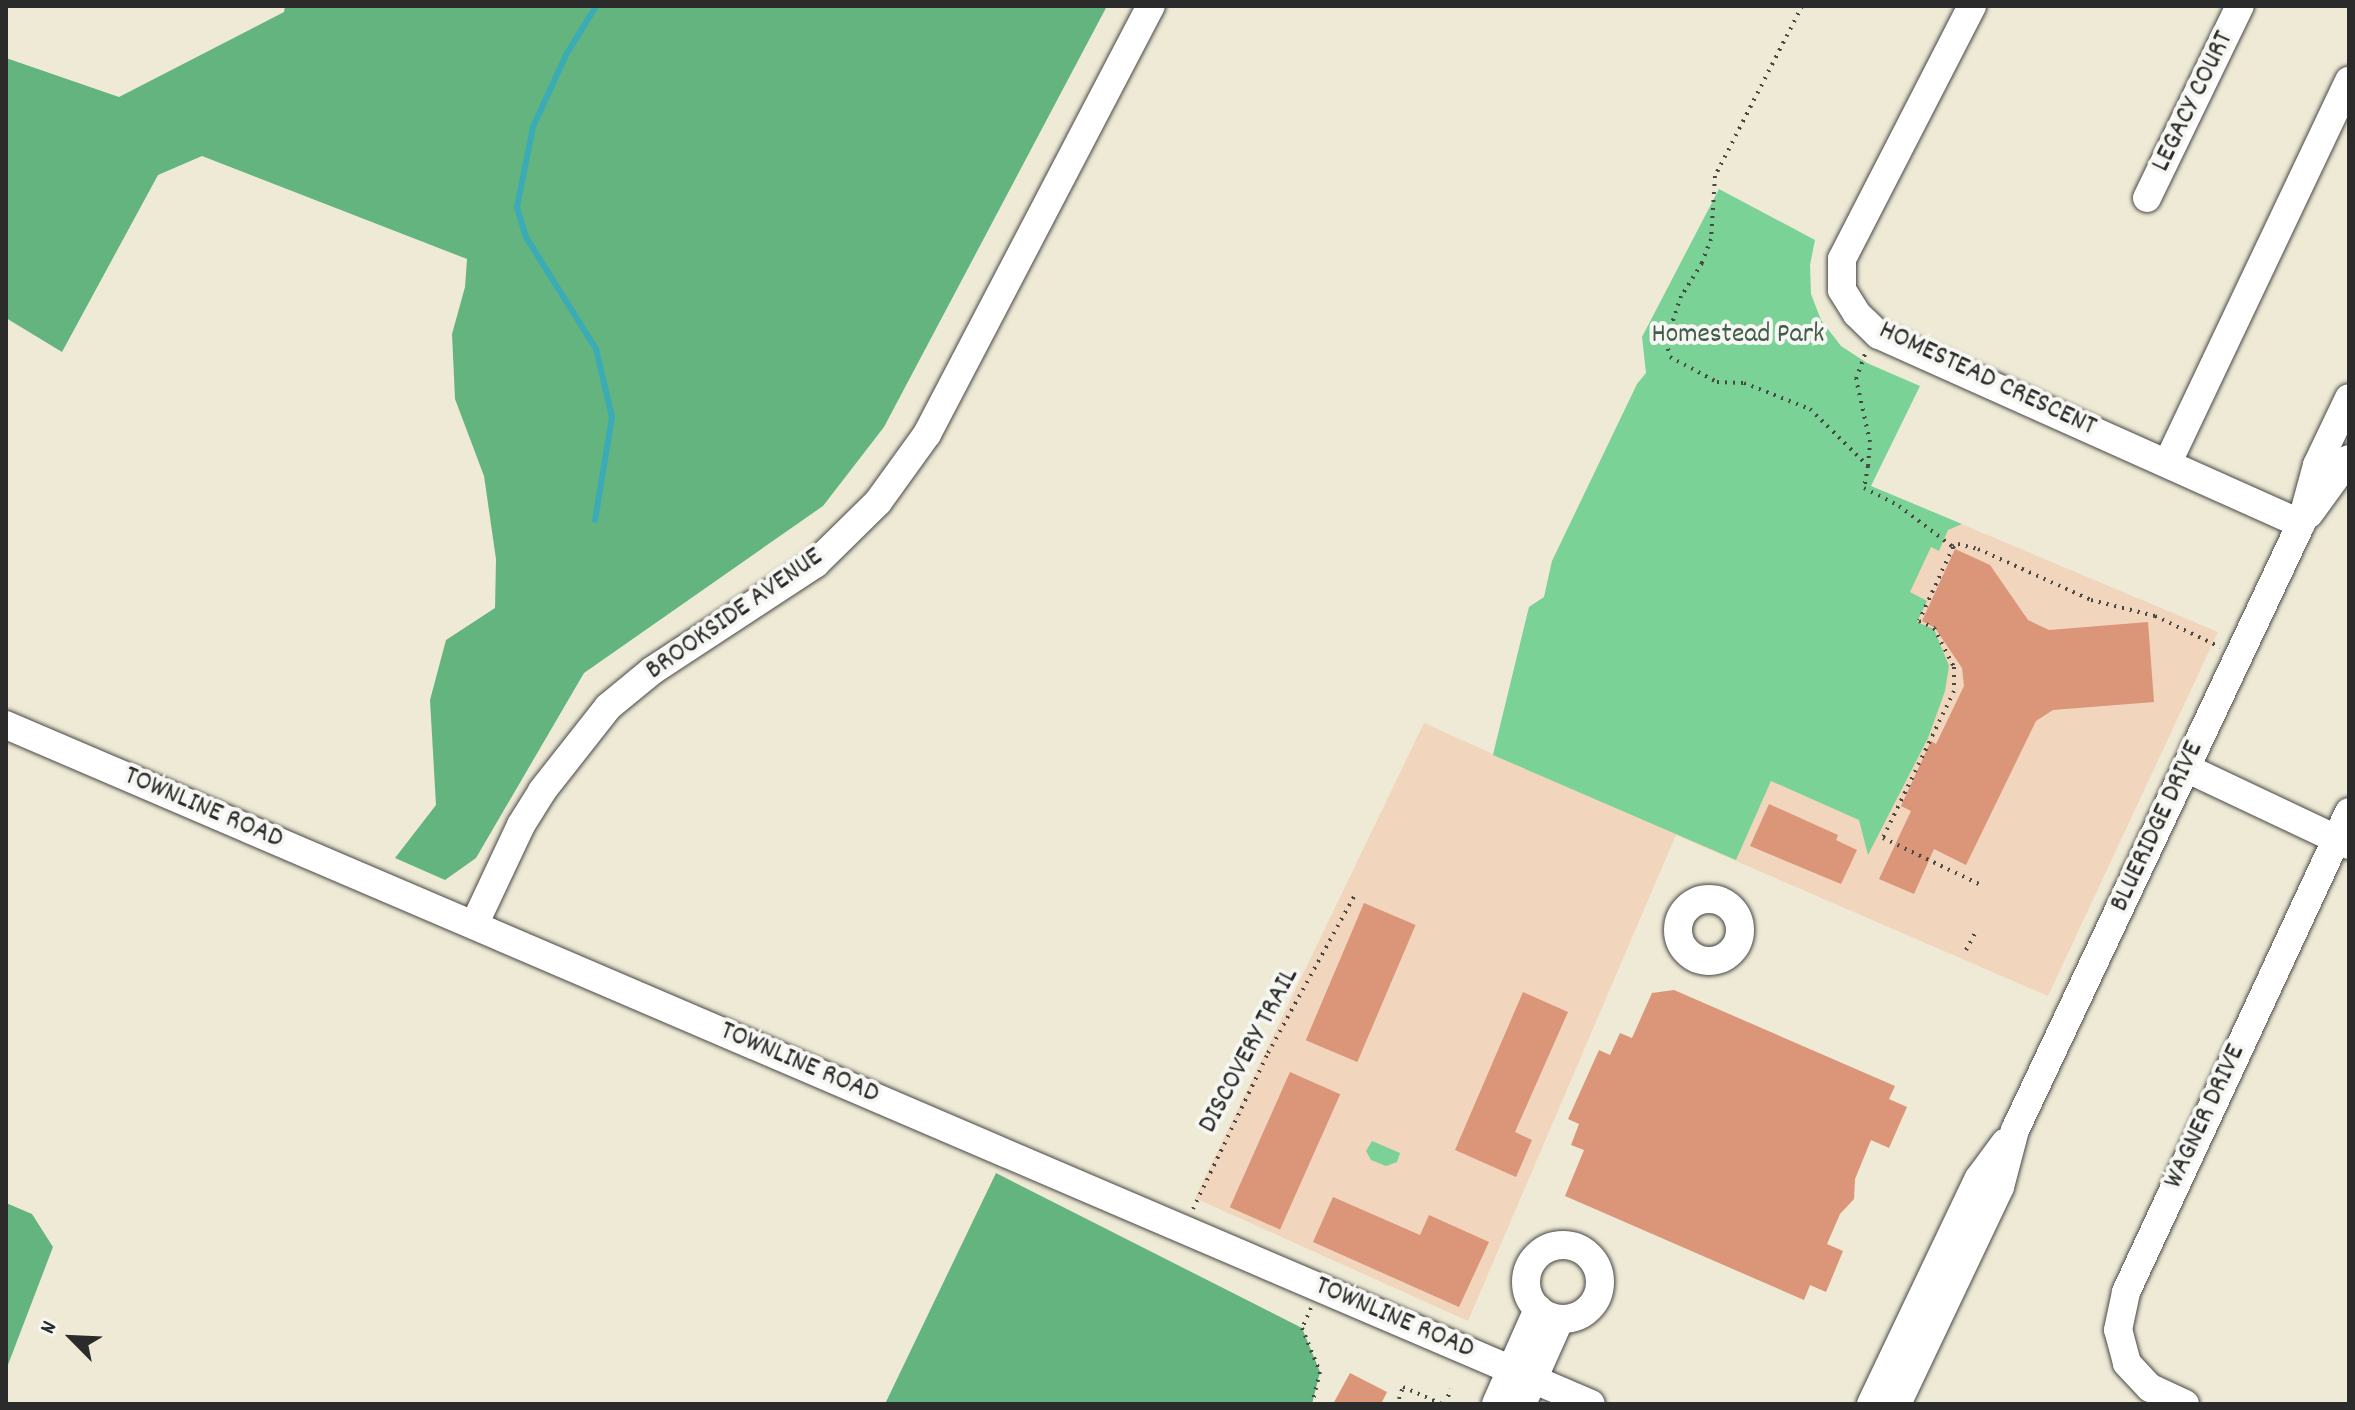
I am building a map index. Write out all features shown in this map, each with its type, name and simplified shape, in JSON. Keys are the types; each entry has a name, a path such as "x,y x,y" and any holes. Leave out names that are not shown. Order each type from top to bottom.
{"street":[{"name":"BROOKSIDE AVENUE","path":"474,925 502,860 528,814 608,707 653,670 815,564 878,502 927,434 1151,6"},
{"name":"HOMESTEAD CRESCENT","path":"1972,6 1842,259 1842,290 1857,314 1875,331 2301,524"},
{"name":"LEGACY COURT","path":"2147,198 2240,6"},
{"path":"2168,462 2349,81"},
{"name":"BLUERIDGE DRIVE","path":"1897,1404 2000,1187 2015,1130 2301,524 2317,465 2349,398"},
{"name":"BLUERIDGE DRIVE","path":"2301,524 2349,459"},
{"name":"TOWNLINE ROAD","path":"6,725 1320,1288 1522,1384 1591,1404"},
{"path":"2186,768 2343,842"},
{"name":"WAGNER DRIVE","path":"2185,1404 2150,1388 2127,1363 2118,1330 2126,1292 2343,842 2349,812"},
{"name":"BLUERIDGE DRIVE","path":"1871,1404 1979,1178 2015,1130"},
{"path":"1496,1404 1522,1384 1549,1314"}],"path":[{"path":"1802,6 1715,176 1711,239 1702,263 1681,296 1666,341 1670,357 1717,382 1744,383 1810,409 1868,466"},
{"path":"1875,331 1856,379 1870,442 1864,488 1899,506 1953,547"},
{"path":"1981,885 1883,838 1954,691 1954,667 1934,628 1919,621 1953,547 1958,544 1978,549 2091,600 2155,616 2239,658"},
{"name":"DISCOVERY TRAIL","path":"1184,1229 1268,1053 1356,893"},
{"path":"1966,950 1976,931"},
{"path":"1312,1404 1320,1372 1302,1328 1320,1288"},
{"path":"1399,1399 1403,1387 1443,1404 1451,1389"}],"shaded area":[{"path":"1871,486 2218,632 2048,996 1676,835 1468,1321 1195,1198 1424,723 1493,754 1529,607 1544,597 1552,561"}],"green space":[{"path":"285,6 1107,6 884,427 823,506 584,673 476,858 445,880 395,858 436,805 430,700 446,640 495,608 496,559 484,476 455,399 452,334 465,287 467,259 202,156 158,175 62,352 6,318 6,58 119,97 284,12"},
{"name":"Homestead Park","path":"1719,189 1815,240 1810,265 1811,294 1821,320 1841,346 1867,363 1920,386 1871,486 1962,524 1948,530 1939,551 1931,547 1910,592 1927,601 1917,622 1934,629 1949,666 1945,691 1928,738 1868,855 1859,820 1771,781 1736,860 1493,755 1529,607 1544,597 1552,561 1637,384 1646,373 1642,337"},
{"path":"1372,1141 1400,1153 1397,1162 1386,1166 1371,1160 1366,1151"},
{"path":"996,1173 1302,1328 1320,1372 1312,1404 885,1404"},
{"path":"6,1203 32,1214 53,1247 6,1370"}],"building":[{"path":"1955,549 1990,565 2028,620 2049,630 2148,622 2154,702 2053,710 2036,721 1966,865 1934,849 1914,894 1879,879 1911,811 1901,806 1931,741 1936,744 1964,686 1962,668 1935,628 1922,621"},
{"path":"1769,804 1838,835 1836,840 1857,850 1841,884 1750,846"},
{"path":"1364,903 1416,925 1357,1062 1306,1040"},
{"path":"1674,990 1895,1086 1889,1099 1907,1107 1889,1148 1871,1140 1855,1179 1854,1199 1840,1214 1827,1244 1843,1251 1826,1292 1810,1285 1804,1300 1565,1196 1584,1150 1571,1145 1579,1124 1568,1119 1599,1050 1610,1055 1620,1033 1632,1038 1652,993"},
{"path":"1523,992 1568,1012 1515,1132 1532,1140 1516,1177 1455,1150"},
{"path":"1290,1072 1340,1094 1280,1230 1230,1207"},
{"path":"1333,1197 1420,1235 1429,1215 1489,1242 1459,1307 1313,1242"},
{"path":"1350,1373 1387,1392 1381,1404 1333,1404"}],"waterway":[{"path":"595,520 612,417 596,349 526,237 517,207 533,127 566,55 596,6"}]}
